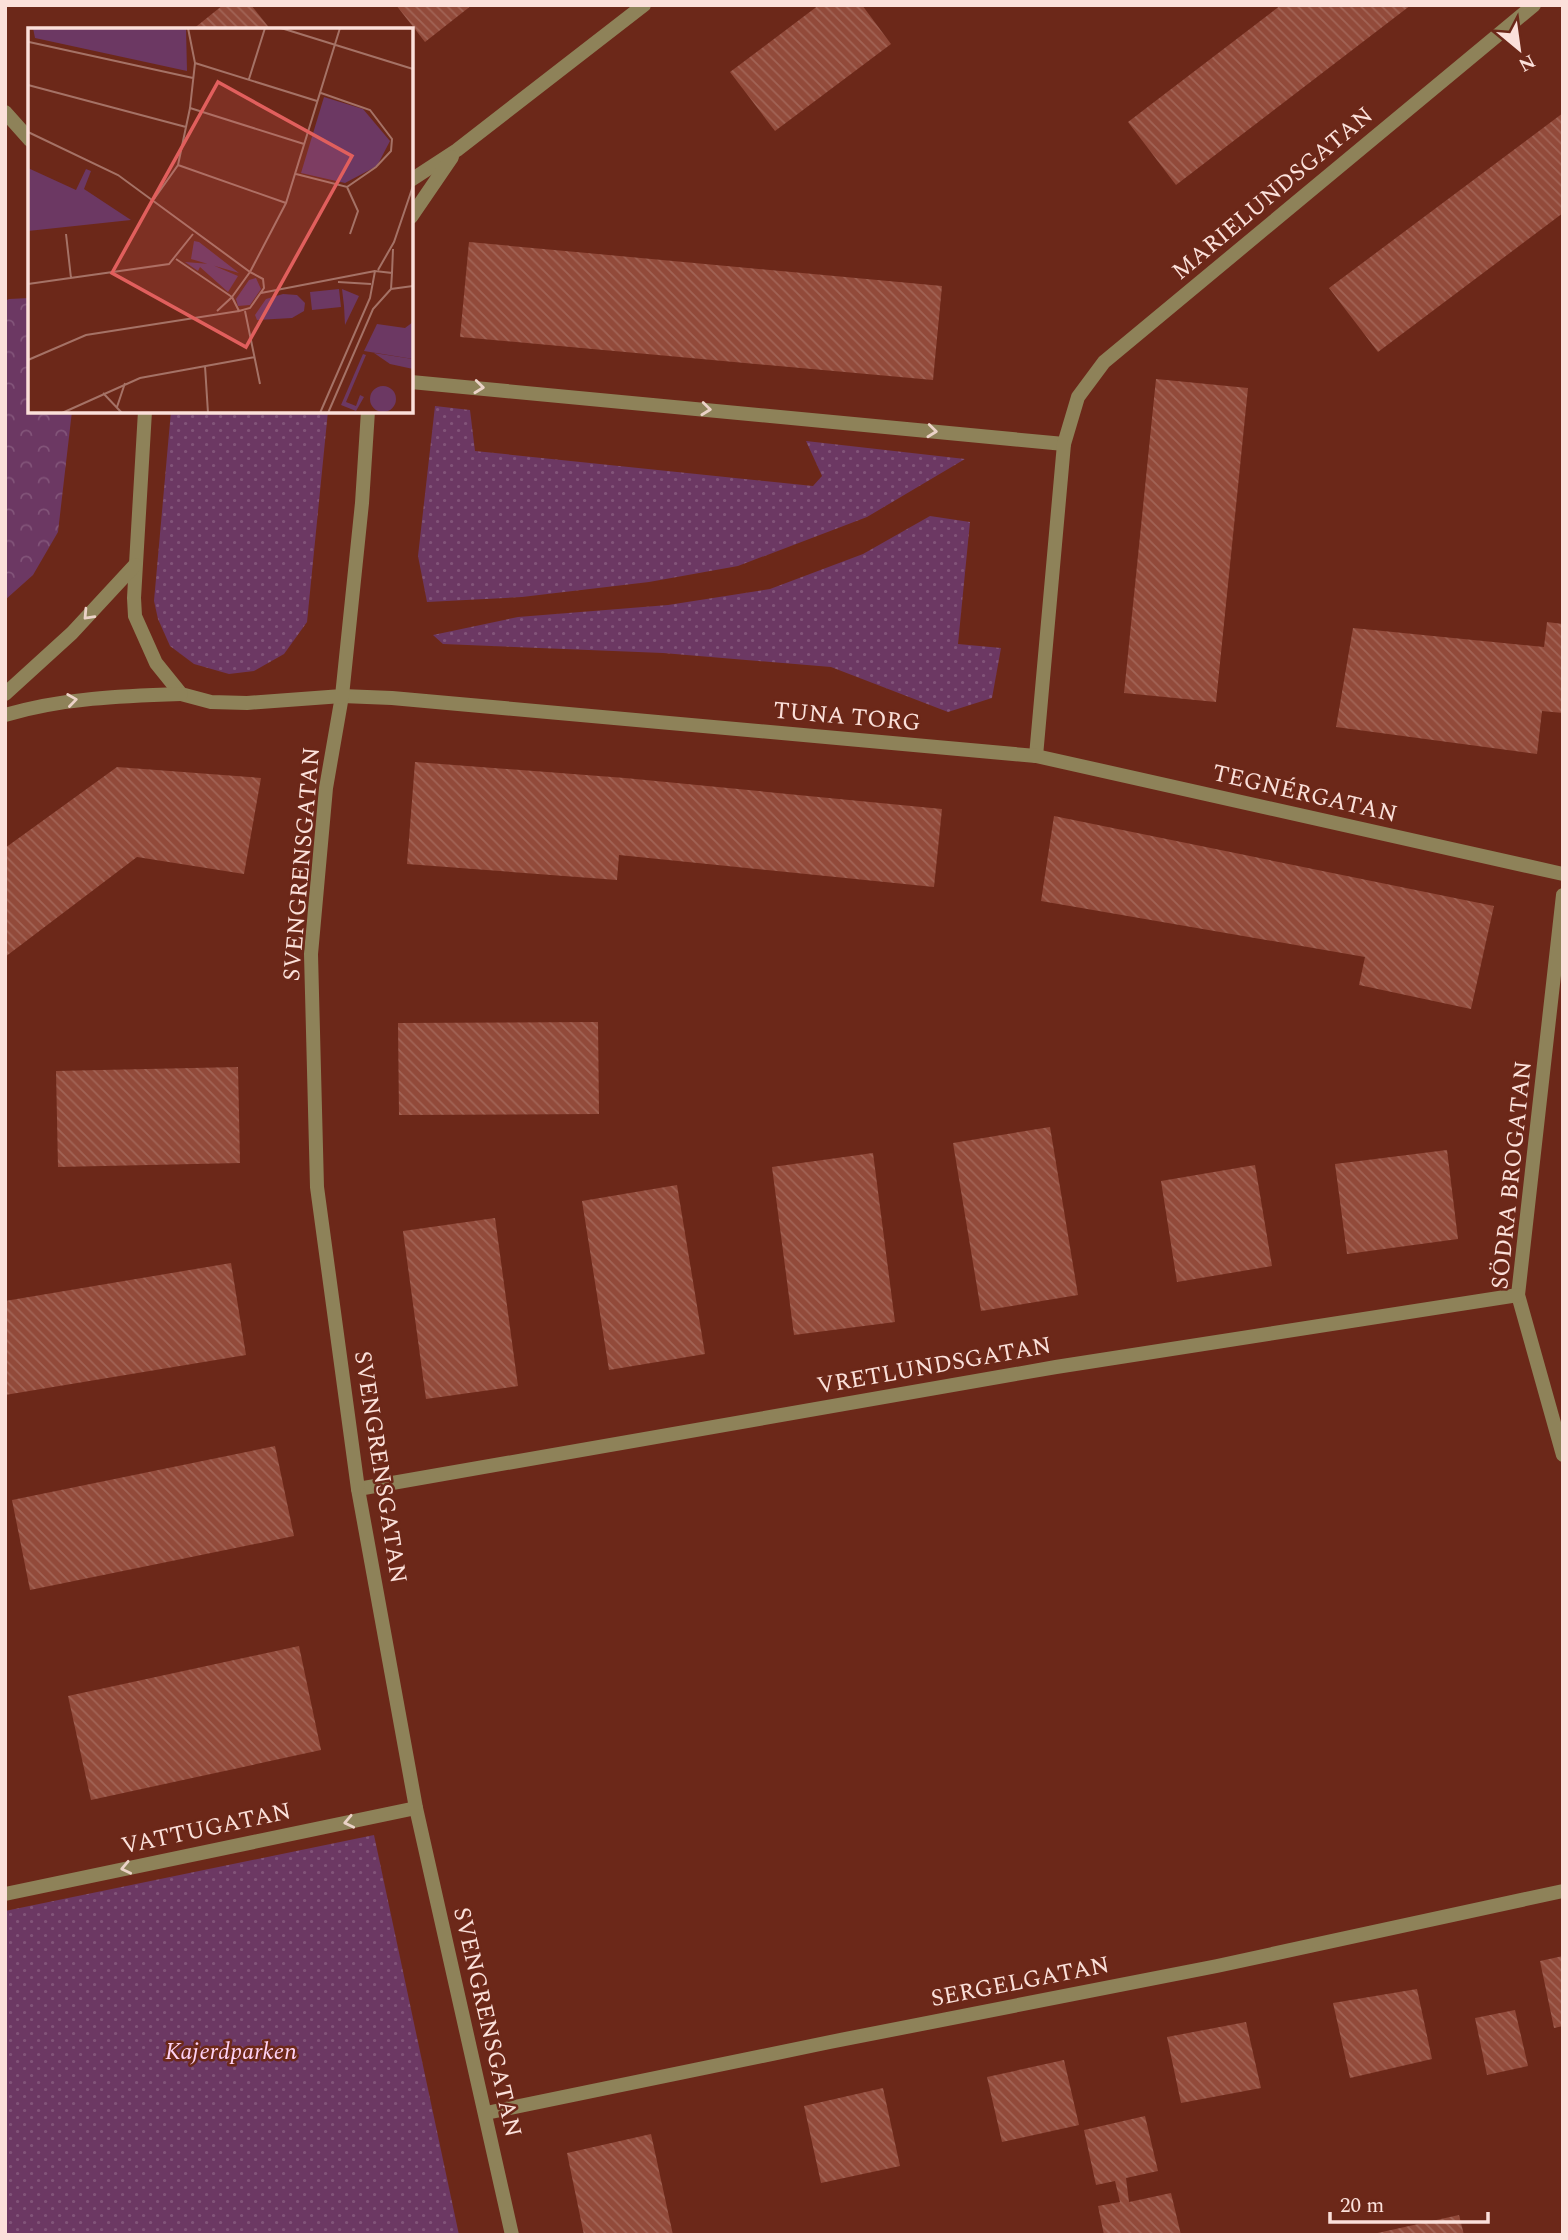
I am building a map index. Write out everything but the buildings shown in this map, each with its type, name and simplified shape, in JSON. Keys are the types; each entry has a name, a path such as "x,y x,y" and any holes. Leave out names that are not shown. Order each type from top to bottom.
{"street":[{"path":"413,179 457,150 644,5"},
{"name":"MARIELUNDSGATAN","path":"1065,440 1078,397 1104,362 1534,5"},
{"path":"5,111 28,138"},
{"path":"413,214 457,150"},
{"path":"413,382 1065,440 1036,755"},
{"path":"145,413 135,565 135,616 156,663 181,694"},
{"name":"SVENGRENSGATAN","path":"368,413 362,503 342,696 326,788 311,954 317,1186 358,1489 416,1808 512,2235"},
{"path":"5,694 72,633 135,565"},
{"name":"TUNA TORG","path":"5,715 28,708 101,696 181,694 211,702 247,703 342,696 392,698 1036,755"},
{"name":"TEGNÉRGATAN","path":"1036,755 1563,874"},
{"name":"SÖDRA BROGATAN","path":"1563,895 1518,1295 1563,1455"},
{"name":"VRETLUNDSGATAN","path":"358,1489 1056,1367 1518,1295"},
{"name":"VATTUGATAN","path":"5,1894 416,1808"},
{"name":"SERGELGATAN","path":"486,2113 1203,1969 1563,1891"}],"green space":[{"path":"28,298 28,413 72,413 58,532 33,575 5,600 5,301"},
{"path":"435,406 470,410 475,451 813,486 822,476 806,441 965,459 867,517 738,566 649,582 522,597 427,602 418,556"},
{"path":"171,413 328,413 307,622 284,654 254,671 229,674 194,664 170,646 158,619 154,601"},
{"path":"930,516 970,522 958,644 1001,648 992,698 948,712 831,667 663,653 443,644 433,635 518,617 668,605 770,589 863,554"},
{"name":"Kajerdparken","path":"374,1835 459,2235 5,2235 5,1911"}]}
